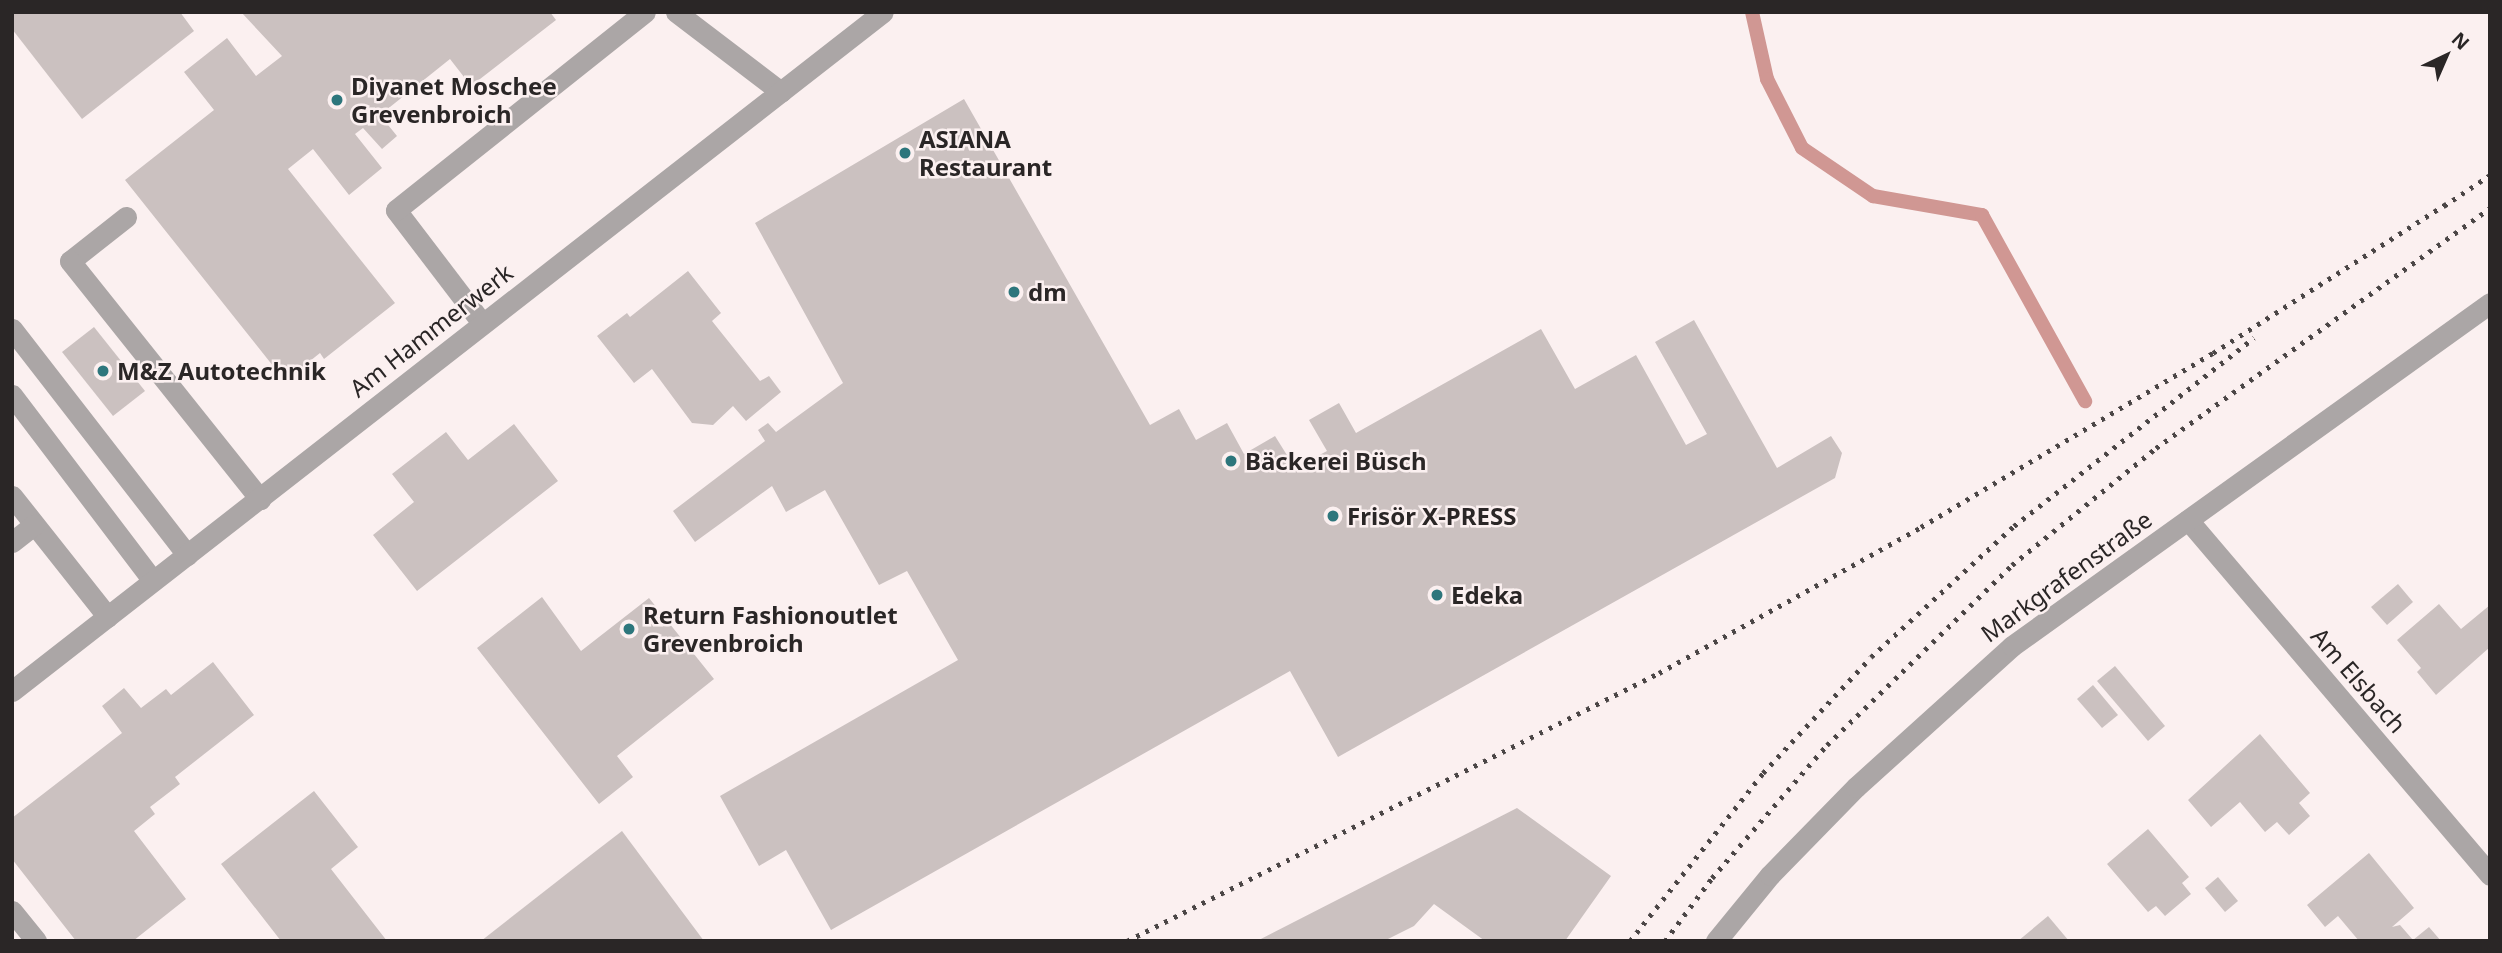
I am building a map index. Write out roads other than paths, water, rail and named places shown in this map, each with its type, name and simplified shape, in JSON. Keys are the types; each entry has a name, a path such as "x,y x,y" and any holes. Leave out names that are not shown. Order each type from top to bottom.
{"street":[{"path":"482,323 396,210 645,12"},
{"path":"676,12 781,92"},
{"name":"Am Hammerwerk","path":"12,691 883,12"},
{"path":"126,217 71,261 260,499"},
{"name":"Markgrafenstraße","path":"1716,941 1799,845 1978,674 2064,606 2490,303"},
{"path":"12,328 187,555"},
{"path":"12,395 153,581"},
{"path":"12,496 108,617"},
{"name":"Am Elsbach","path":"2188,520 2490,875"},
{"path":"12,542 34,525"},
{"path":"12,911 36,941"}],"waterway":[{"path":"1752,12 1767,79 1802,148 1873,196 1982,215 2085,401"}],"railway":[{"path":"2444,206 2490,175"},
{"path":"1127,941 1659,673 1921,527 2213,353 2451,201"},
{"path":"1665,941 1712,878 1827,745 2012,565 2156,448 2490,208"},
{"path":"1630,941 1763,773 1871,657 2014,526 2254,338"}],"place":[{"name":"Diyanet Moschee Grevenbroich","path":"337,100"},
{"name":"ASIANA Restaurant","path":"905,153"},
{"name":"dm","path":"1014,292"},
{"name":"M&Z Autotechnik","path":"103,371"},
{"name":"Bäckerei Büsch","path":"1231,461"},
{"name":"Frisör X-PRESS","path":"1333,516"},
{"name":"Edeka","path":"1437,595"},
{"name":"Return Fashionoutlet Grevenbroich","path":"629,629"}]}
